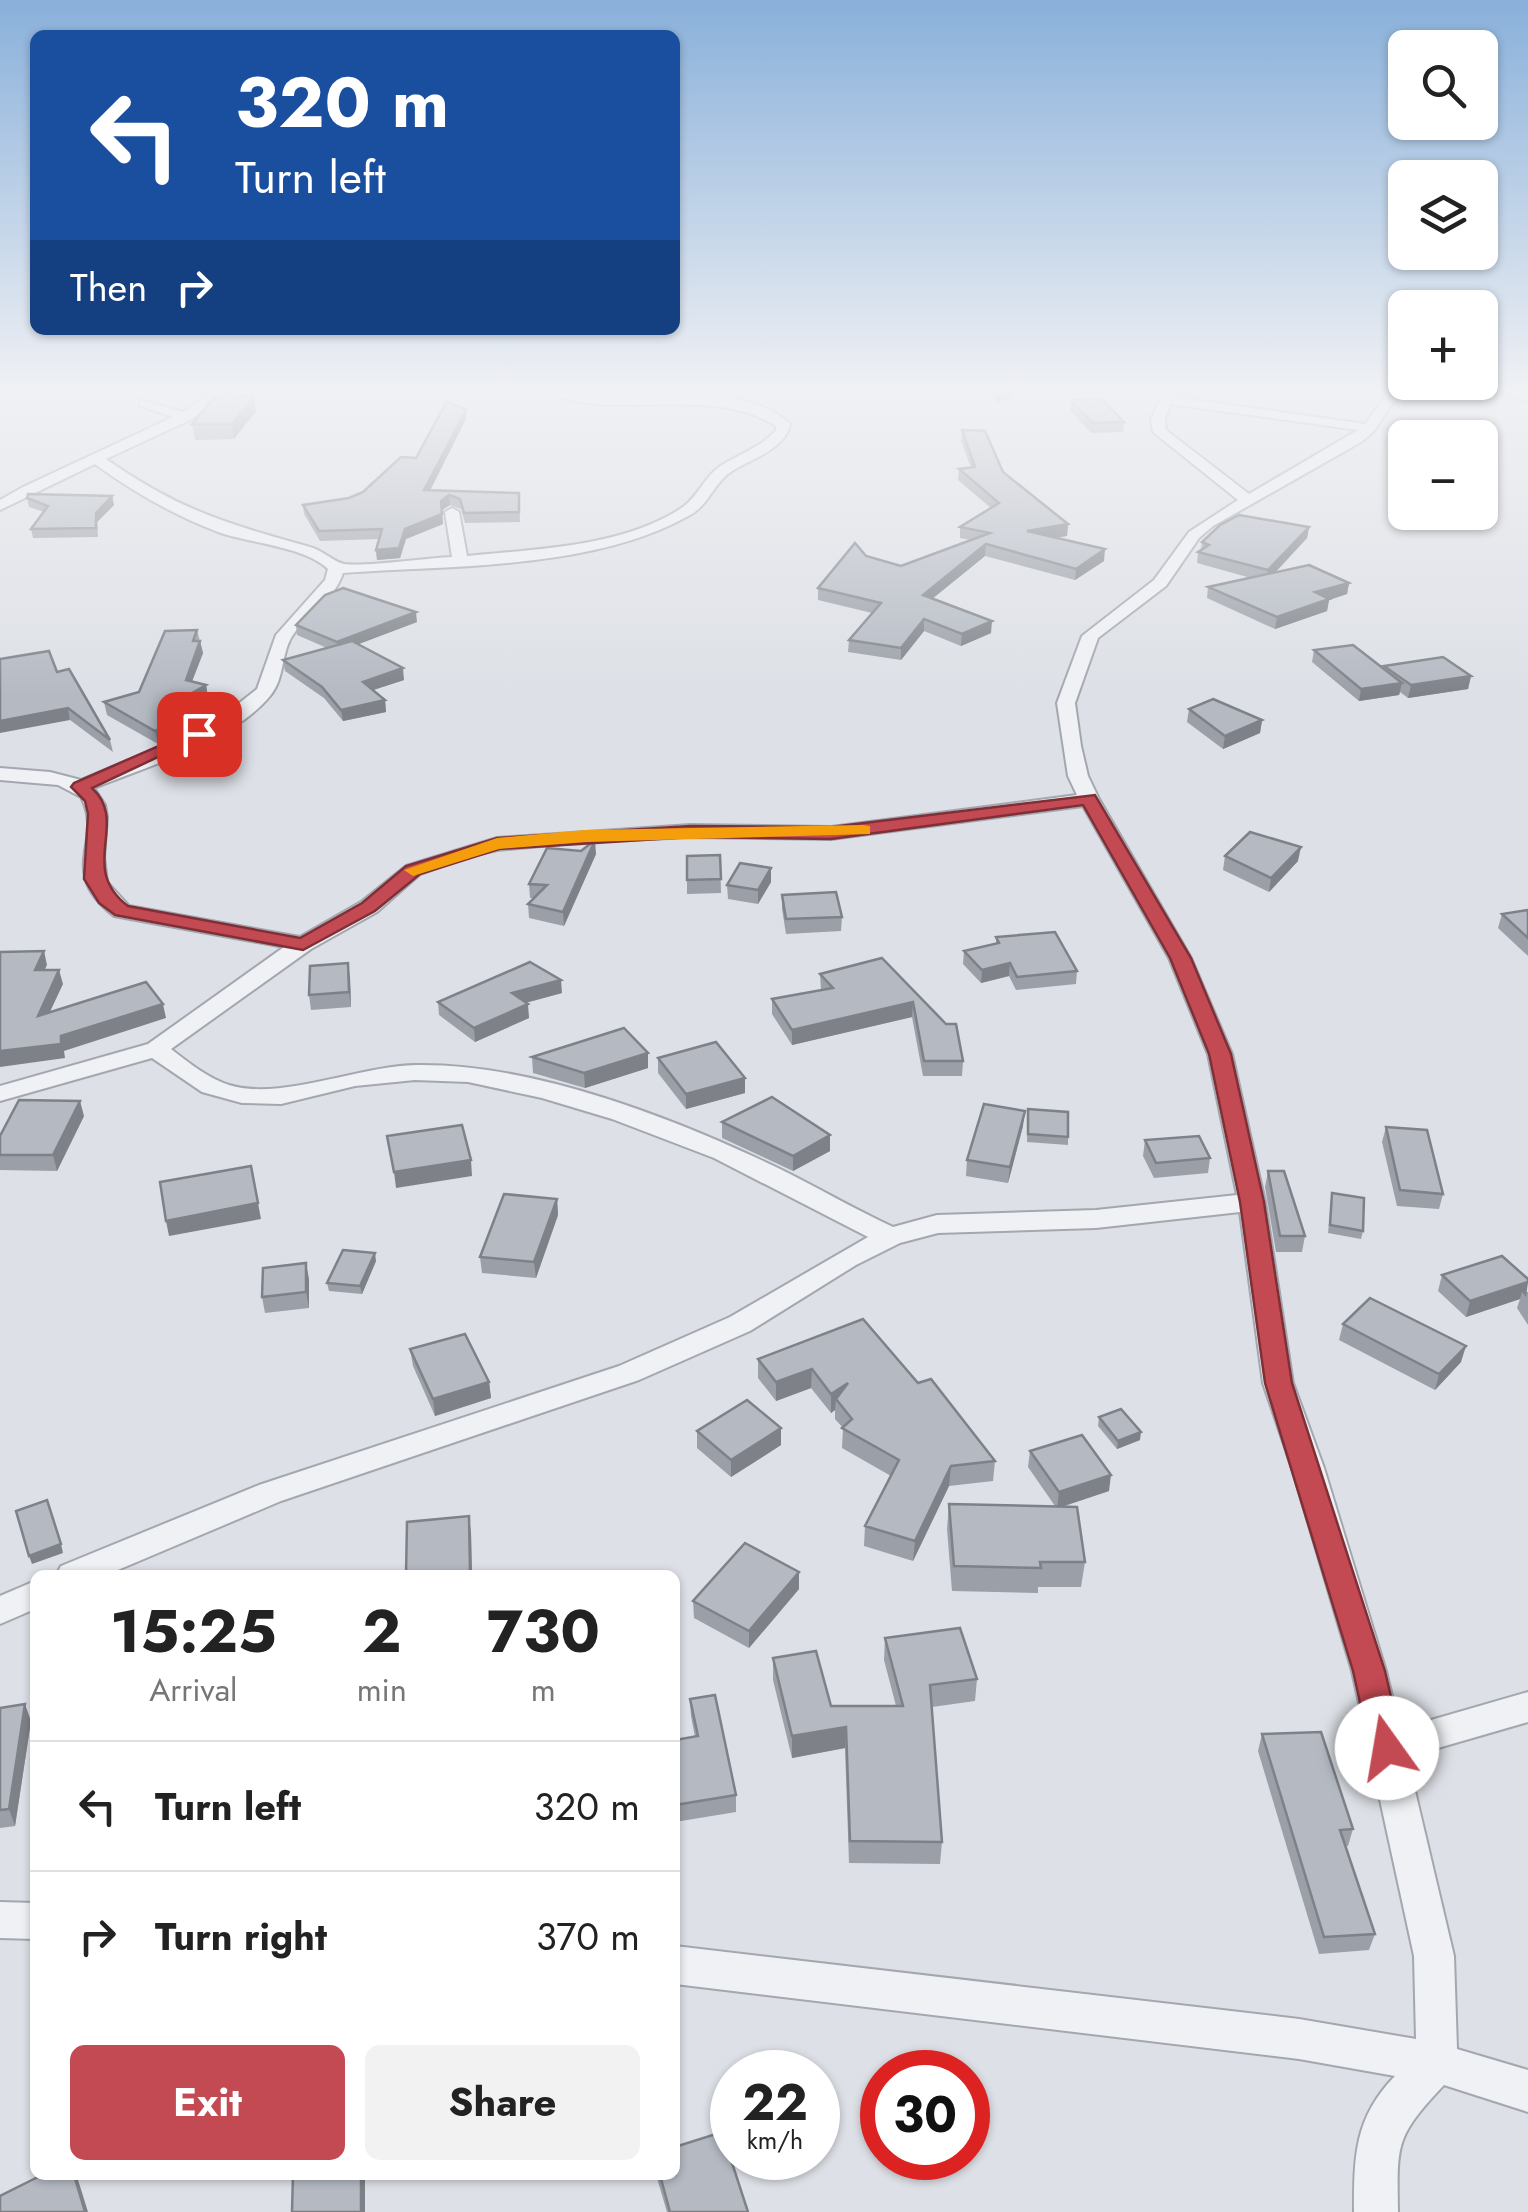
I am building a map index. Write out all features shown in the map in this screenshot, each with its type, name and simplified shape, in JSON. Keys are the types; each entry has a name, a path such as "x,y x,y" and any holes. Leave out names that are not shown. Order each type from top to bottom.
{"street":[{"path":"147,490 180,511 266,542 316,554 336,569 586,546 648,528 687,511 708,490"},
{"path":"1234,490 1248,501"},
{"path":"1266,490 1194,535 1160,583 1090,636 1066,703 1078,776 1088,799 1180,958 1220,1054 1252,1202 1278,1383 1369,1671 1434,1956 1437,2063 1398,2102 1376,2146 1374,2209"},
{"path":"452,512 460,558"},
{"path":"80,787 233,718 262,695 277,673 283,635 327,590 336,569"},
{"path":"0,774 42,777 80,787 94,799 94,879 106,898 122,911 303,944"},
{"path":"0,1094 156,1049 303,944 358,914 413,870 497,844 690,831 848,832 1088,799"},
{"path":"156,1049 220,1090 256,1096 295,1096 373,1075 434,1072 481,1077 565,1098 759,1169 890,1238"},
{"path":"85,1570 270,1493 630,1372 740,1324 846,1259 890,1238 937,1224 1096,1219 1252,1202"},
{"path":"0,1612 30,1597"},
{"path":"1387,1748 1528,1706"},
{"path":"0,1920 30,1921"},
{"path":"680,1966 1299,2039 1437,2063 1528,2092"}],"building":[{"path":"984,490 1026,490 1068,524 1027,531 1105,549 1076,569 986,544 923,595 992,621 962,634 924,619 901,648 849,640 881,603 818,588 855,543 866,556 901,566 990,533 960,527 999,503"},
{"path":"363,492 519,493 519,512 464,513 460,499 449,495 441,501 442,514 405,529 399,548 376,550 382,529 319,531 303,505"},
{"path":"28,494 112,496 96,513 96,528 31,529 48,506 27,498"},
{"path":"1239,515 1309,527 1268,570 1198,552 1209,545 1202,542 1220,525"},
{"path":"1309,565 1349,583 1315,592 1329,599 1277,617 1208,587"},
{"path":"343,588 416,612 337,642 296,625 325,595"},
{"path":"197,630 193,641 200,641 186,680 206,685 169,706 188,716 155,731 104,702 139,692 165,631"},
{"path":"352,641 403,668 363,682 385,700 341,710 322,687 283,660"},
{"path":"1353,645 1402,683 1361,689 1314,650"},
{"path":"49,651 57,672 69,669 110,740 68,708 0,721 0,659"},
{"path":"1443,657 1471,676 1411,685 1384,666"},
{"path":"1213,699 1262,720 1225,736 1189,709"},
{"path":"1250,832 1301,847 1271,878 1225,856"},
{"path":"595,840 563,912 528,904 547,885 529,884 547,848 581,851"},
{"path":"720,855 721,879 687,880 687,856"},
{"path":"740,863 771,868 758,890 727,885"},
{"path":"836,892 842,917 786,919 782,895"},
{"path":"1528,910 1528,938 1502,914"},
{"path":"1055,932 1077,971 1017,977 1010,963 982,970 964,951 999,943 996,937"},
{"path":"44,951 35,970 59,970 38,1016 146,982 163,1004 61,1036 61,1044 0,1051 0,952"},
{"path":"882,958 946,1024 956,1024 963,1061 924,1061 913,1002 792,1030 772,999 833,988 820,974"},
{"path":"530,962 561,980 512,993 528,1004 474,1028 438,1002"},
{"path":"348,963 349,992 309,995 310,966"},
{"path":"624,1028 648,1053 584,1073 532,1057"},
{"path":"716,1042 745,1078 686,1094 658,1058"},
{"path":"772,1097 830,1135 793,1156 722,1122"},
{"path":"19,1100 80,1101 53,1155 0,1155 0,1136"},
{"path":"984,1104 1025,1111 1010,1167 967,1160"},
{"path":"1028,1109 1068,1112 1068,1137 1028,1134"},
{"path":"462,1125 471,1160 394,1172 387,1136"},
{"path":"1386,1127 1427,1130 1443,1194 1400,1190"},
{"path":"1199,1136 1210,1158 1156,1163 1145,1140"},
{"path":"251,1166 258,1203 166,1221 160,1182"},
{"path":"1268,1171 1284,1171 1305,1236 1280,1236"},
{"path":"1332,1193 1364,1198 1363,1231 1330,1225"},
{"path":"504,1194 557,1199 534,1262 480,1257"},
{"path":"343,1250 375,1253 360,1286 327,1283"},
{"path":"1502,1256 1528,1282 1470,1301 1442,1275"},
{"path":"306,1263 306,1292 262,1297 263,1268"},
{"path":"1370,1298 1466,1346 1439,1374 1343,1324"},
{"path":"863,1319 918,1383 931,1379 995,1461 951,1466 915,1541 865,1526 899,1460 842,1428 852,1419 836,1399 848,1383 831,1394 812,1369 776,1382 758,1359"},
{"path":"465,1334 489,1382 433,1399 410,1349"},
{"path":"747,1400 781,1428 731,1460 697,1431"},
{"path":"1121,1409 1141,1432 1118,1441 1099,1417"},
{"path":"1082,1435 1111,1475 1059,1492 1030,1451"},
{"path":"47,1500 61,1544 29,1556 16,1511"},
{"path":"949,1504 1077,1507 1085,1562 1040,1562 1041,1568 954,1566"},
{"path":"469,1516 470,1570 406,1570 407,1522"},
{"path":"745,1543 799,1572 749,1631 693,1601"},
{"path":"960,1628 977,1679 930,1685 942,1842 850,1841 846,1727 792,1736 773,1658 816,1651 831,1706 903,1706 885,1638"},
{"path":"715,1695 736,1795 680,1804 680,1739 698,1736 690,1699"},
{"path":"25,1704 9,1809 0,1810 0,1708"},
{"path":"1321,1732 1353,1829 1340,1830 1375,1934 1324,1937 1262,1734"},
{"path":"710,2136 710,2180 738,2180 748,2212 670,2212 661,2180 680,2180 680,2145"},
{"path":"32,2180 75,2180 85,2212 0,2212 0,2196"},
{"path":"293,2180 361,2180 361,2212 292,2212"}],"slow traffic":[{"path":"413,870 497,844 585,836 863,830"}],"route":[{"path":"199,734 80,787 94,799 97,814 94,879 106,898 122,911 164,922 303,944 368,907 413,870 497,844 690,831 831,833 1088,799 1180,958 1220,1054 1252,1202 1278,1383 1369,1671 1387,1748"}]}
